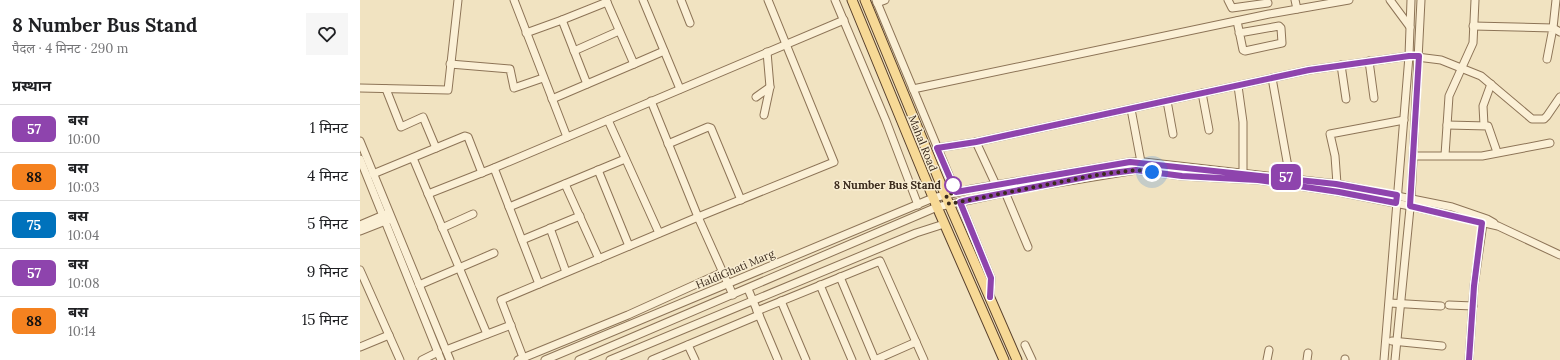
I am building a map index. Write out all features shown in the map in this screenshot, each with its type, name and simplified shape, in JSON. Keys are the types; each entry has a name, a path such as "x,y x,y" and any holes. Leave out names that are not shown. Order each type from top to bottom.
{"main road":[{"name":"Mahal Road","path":"852,0 935,203 1004,360"},
{"name":"Mahal Road","path":"865,0 949,204 1017,360"}],"street":[{"path":"360,88 448,90 458,0"},
{"path":"514,0 567,137"},
{"path":"643,0 680,89"},
{"path":"681,0 690,23"},
{"path":"723,272 628,315 522,359 501,300 698,216 834,162 768,0"},
{"path":"835,0 886,121 918,205"},
{"path":"885,0 876,1 956,192"},
{"path":"1228,0 1232,8 1268,1 1270,14"},
{"path":"1295,0 1300,9"},
{"path":"1300,9 1301,0"},
{"path":"913,89 1270,14 1349,0"},
{"path":"1390,0 1410,27"},
{"path":"1384,360 1390,303 1396,203 1409,56 1411,0"},
{"path":"1395,360 1411,202 1421,0"},
{"path":"1445,155 1449,96 1473,43 1475,0"},
{"path":"1547,59 1553,28 1556,0"},
{"path":"526,33 562,20 606,1 634,64"},
{"path":"562,20 587,84"},
{"path":"428,194 494,168 844,20"},
{"path":"1237,21 1239,33 1245,51 1282,44 1281,28 1279,26 1239,33"},
{"path":"1473,26 1553,28 1560,32"},
{"path":"574,51 619,31"},
{"path":"552,99 664,51"},
{"path":"764,115 770,87 767,52"},
{"path":"937,148 976,142 1309,70 1409,56 1419,56 1441,60 1462,67 1481,76 1532,119 1544,119 1560,96"},
{"path":"1369,61 1374,98"},
{"path":"450,64 510,69 514,88 543,78"},
{"path":"1341,65 1346,98"},
{"path":"1272,78 1290,178"},
{"path":"1484,124 1483,106 1491,84"},
{"path":"1238,86 1243,122 1243,172"},
{"path":"756,97 770,87"},
{"path":"386,89 401,127 423,117 436,148"},
{"path":"1202,94 1209,130"},
{"path":"651,101 698,216 733,295"},
{"path":"1167,101 1173,134"},
{"path":"1131,109 1141,162"},
{"path":"608,120 659,233"},
{"path":"1336,184 1335,156 1330,134 1404,120"},
{"path":"1447,125 1484,124 1490,128 1497,152"},
{"path":"668,144 708,127 711,128 741,200"},
{"path":"373,174 465,136 468,137 482,173"},
{"path":"976,142 996,185"},
{"path":"360,143 373,174 387,217 441,360"},
{"path":"1401,152 1482,156 1550,143"},
{"path":"413,158 486,334"},
{"path":"360,159 419,285 450,360"},
{"path":"509,207 625,159"},
{"path":"579,360 748,289 935,203 946,195 956,192 1130,162 1141,162 1243,172 1336,184 1397,195 1411,202"},
{"path":"494,168 539,284"},
{"path":"598,170 629,246"},
{"path":"935,203 949,204 1096,175 1136,170 1182,176 1258,180 1339,192 1396,203 1411,202 1452,207 1498,226 1560,255"},
{"path":"565,184 599,259"},
{"path":"1005,192 1028,247"},
{"path":"960,202 991,278 990,297"},
{"name":"HaldiGhati Marg","path":"545,360 918,205 935,203"},
{"path":"442,228 473,214"},
{"path":"522,240 580,216"},
{"path":"360,225 387,217"},
{"path":"360,231 387,217"},
{"path":"1469,360 1473,306 1484,221"},
{"path":"610,360 916,233 944,224"},
{"path":"550,228 566,272"},
{"path":"419,285 494,253"},
{"path":"652,360 758,313 781,301 880,261 924,360"},
{"path":"360,272 400,360"},
{"path":"840,277 875,360 916,342"},
{"path":"820,285 852,360"},
{"path":"748,289 775,359"},
{"path":"781,301 806,360"},
{"path":"1390,303 1441,306"},
{"path":"1449,305 1473,306"},
{"path":"446,350 511,325"},
{"path":"360,347 389,335"},
{"path":"1386,340 1442,346"},
{"path":"688,345 695,360"},
{"path":"1025,345 1032,360"},
{"path":"1267,360 1269,350"},
{"path":"422,360 438,352"}],"bus line":[{"name":"57","path":"990,297 991,278 960,202 1096,175 1136,170 1182,176 1233,177 1258,180 1339,192 1396,203 1397,195 1336,184 1243,172 1144,162 1130,162 956,192 937,148 976,142 1309,70 1409,56 1419,56 1410,206 1482,223 1474,286 1469,360"}],"place":[{"name":"8 Number Bus Stand","path":"953,185"}],"route":[{"path":"953,185 951,181 956,192 946,195 949,204 1096,175 1136,170 1152,172"}]}
